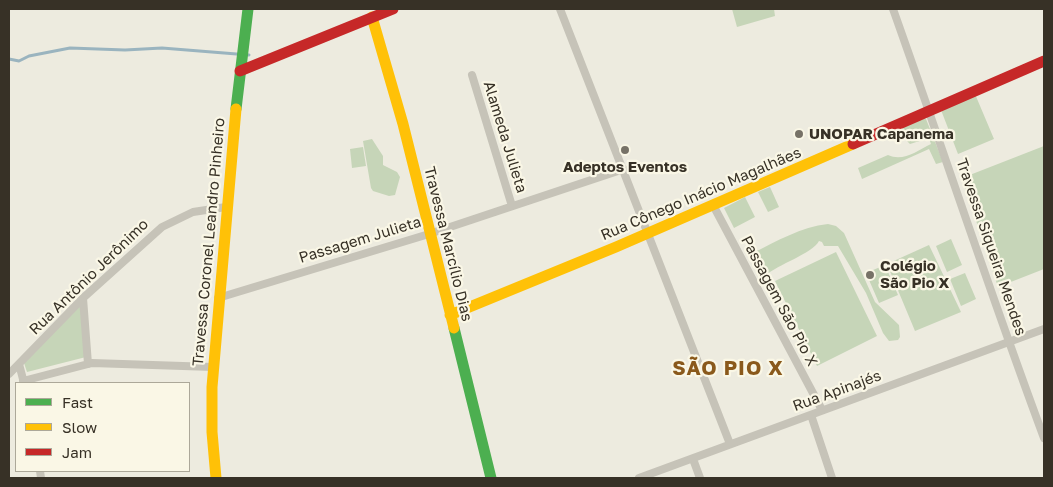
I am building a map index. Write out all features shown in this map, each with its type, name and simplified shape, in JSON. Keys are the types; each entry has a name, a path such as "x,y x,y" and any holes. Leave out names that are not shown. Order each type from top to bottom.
{"street":[{"name":"Travessa Coronel Leandro Pinheiro","path":"216,478 210,431 212,367 226,207 248,9"},
{"path":"240,71 393,9"},
{"path":"560,9 730,444"},
{"name":"Travessa Siqueira Mendes","path":"893,9 1044,438"},
{"name":"Travessa Marcílio Dias","path":"372,17 394,92 491,478"},
{"name":"Rua Cônego Inácio Magalhães","path":"450,315 930,112 1044,61"},
{"name":"Alameda Julieta","path":"472,75 512,206"},
{"name":"Passagem Julieta","path":"218,298 429,234 624,169"},
{"name":"Passagem São Pio X","path":"712,205 822,410"},
{"name":"Rua Antônio Jerônimo","path":"9,374 84,298 162,227 193,212 226,207"},
{"path":"84,298 88,364"},
{"name":"Rua Apinajés","path":"639,478 1044,330"},
{"path":"19,364 23,382 88,364 212,367"},
{"path":"811,415 832,478"},
{"path":"693,458 700,478"}],"green space":[{"path":"732,9 774,9 775,16 737,27"},
{"path":"975,94 994,139 958,154 941,110"},
{"path":"923,118 926,119 943,162 936,164 929,149 862,179 858,168 888,155 899,157 910,155 931,144 929,138 910,144 907,141 903,127"},
{"path":"372,139 383,156 383,165 397,172 400,177 395,195 389,196 373,191 371,188 363,141"},
{"path":"1044,146 1044,269 998,287 962,178"},
{"path":"363,147 366,166 352,168 350,149"},
{"path":"770,187 779,207 768,212 758,192"},
{"path":"745,197 755,217 734,228 724,208"},
{"path":"828,224 836,226 844,233 875,302 899,325 900,337 898,340 889,341 883,333 866,293 838,246 824,246 819,241 802,255 765,276 753,253 799,231"},
{"path":"951,239 962,265 947,272 936,246"},
{"path":"929,245 961,312 915,331 887,264"},
{"path":"836,252 877,336 817,366 775,281"},
{"path":"885,265 898,295 879,303 866,273"},
{"path":"965,273 976,299 961,306 950,279"},
{"path":"82,304 86,357 27,372 23,360"}],"waterway":[{"path":"9,59 19,61 29,56 70,48 125,50 162,48 249,55"}],"traffic: fast":[{"path":"236,109 248,9"},
{"path":"454,328 491,478"}],"traffic: slow":[{"path":"372,17 403,124 454,328"},
{"path":"216,478 212,432 212,387 236,109"},
{"path":"450,315 616,247 853,144"}],"traffic: jam":[{"path":"240,71 393,9"},
{"path":"853,144 1044,61"}],"place":[{"name":"UNOPAR Capanema","path":"799,134"},
{"name":"Adeptos Eventos","path":"625,150"},
{"name":"Colégio São Pio X","path":"870,275"}],"district":[{"name":"SÃO PIO X","path":"728,369"}]}
